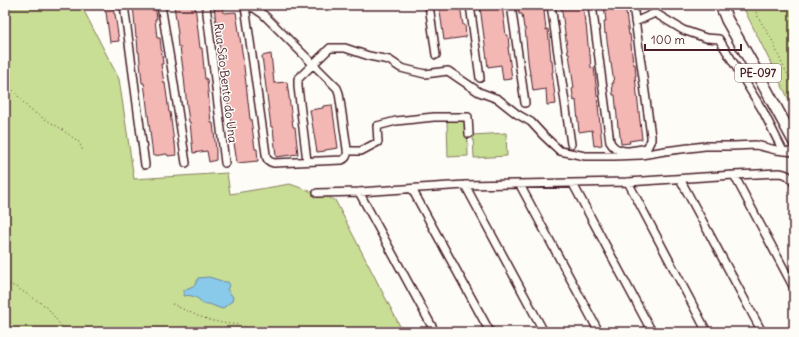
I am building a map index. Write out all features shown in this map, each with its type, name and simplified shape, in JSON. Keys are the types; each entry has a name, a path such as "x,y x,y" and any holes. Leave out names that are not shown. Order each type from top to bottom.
{"main road":[{"name":"PE-097","path":"720,5 794,141"}],"street":[{"path":"124,5 145,165"},
{"path":"161,5 186,163"},
{"name":"Rua São Bento do Una","path":"206,5 225,163"},
{"path":"245,5 254,8 264,15 313,64 337,88 339,93 348,151 347,157 342,160 271,163 266,158 245,5"},
{"path":"429,5 436,54"},
{"path":"470,5 480,78"},
{"path":"511,5 525,103"},
{"path":"551,5 571,144"},
{"path":"592,5 610,142 613,147 619,151 647,148 651,140 633,5"},
{"path":"635,22 655,13 683,30 706,38 719,39 762,111 783,151"},
{"path":"308,162 298,79 330,48 345,48 369,56 389,60 401,68 425,74 448,71 480,92 498,99 517,114 531,122 560,151 585,156 614,156 641,155 705,146 756,145 794,152"},
{"path":"348,151 361,151 378,142 377,126 396,121 434,117 468,117 469,134"},
{"path":"317,193 359,192 465,185 628,182 734,175 785,174 791,177 794,183"},
{"path":"734,175 794,288"},
{"path":"680,179 762,332"},
{"path":"628,182 707,332"},
{"path":"573,184 652,332"},
{"path":"465,185 544,332"},
{"path":"520,185 600,332"},
{"path":"412,189 490,332"},
{"path":"359,192 435,332"}],"path":[{"path":"753,5 794,86"},
{"path":"5,81 30,110 60,128 79,142 83,151"},
{"path":"5,283 16,287 47,307 58,322 72,332"},
{"path":"172,304 210,320 239,325 257,332"}],"green space":[{"path":"5,5 81,5 119,79 134,179 227,173 230,194 290,184 335,200 403,332 5,332"},
{"path":"742,5 794,5 794,110"},
{"path":"447,121 467,121 468,156 448,157"},
{"path":"506,133 507,156 474,158 473,135"}],"water":[{"path":"209,277 228,282 230,285 227,289 233,297 232,301 222,309 209,304 203,304 197,298 192,296 184,296 184,290 195,285 198,278"}],"building":[{"path":"104,5 113,5 119,41 110,42"},
{"path":"133,5 155,5 157,38 160,38 163,64 161,64 176,155 168,156 167,154 153,156 144,83 142,83"},
{"path":"174,5 195,5 205,79 207,79 211,123 213,123 216,150 216,160 209,162 207,151 193,153 180,47 178,47 178,34"},
{"path":"214,5 223,5 224,13 236,12 250,119 255,149 257,149 258,161 237,163 218,43"},
{"path":"439,5 460,5 463,25 465,25 466,37 444,40"},
{"path":"502,5 506,35 508,35 512,79 503,80 501,65 488,67 480,7"},
{"path":"518,5 544,5 546,30 548,29 552,60 556,104 547,105 546,89 533,91 525,28 522,14 519,14"},
{"path":"561,5 583,5 591,68 594,67 602,145 594,146 592,130 579,132 576,100 574,101 572,89 574,88"},
{"path":"625,5 633,64 635,64 642,139 621,144 615,95 613,95 612,83 614,83 604,21 606,21 604,6"},
{"path":"271,54 274,83 287,82 298,154 276,157 262,56"},
{"path":"332,105 338,148 317,152 310,110"}]}
